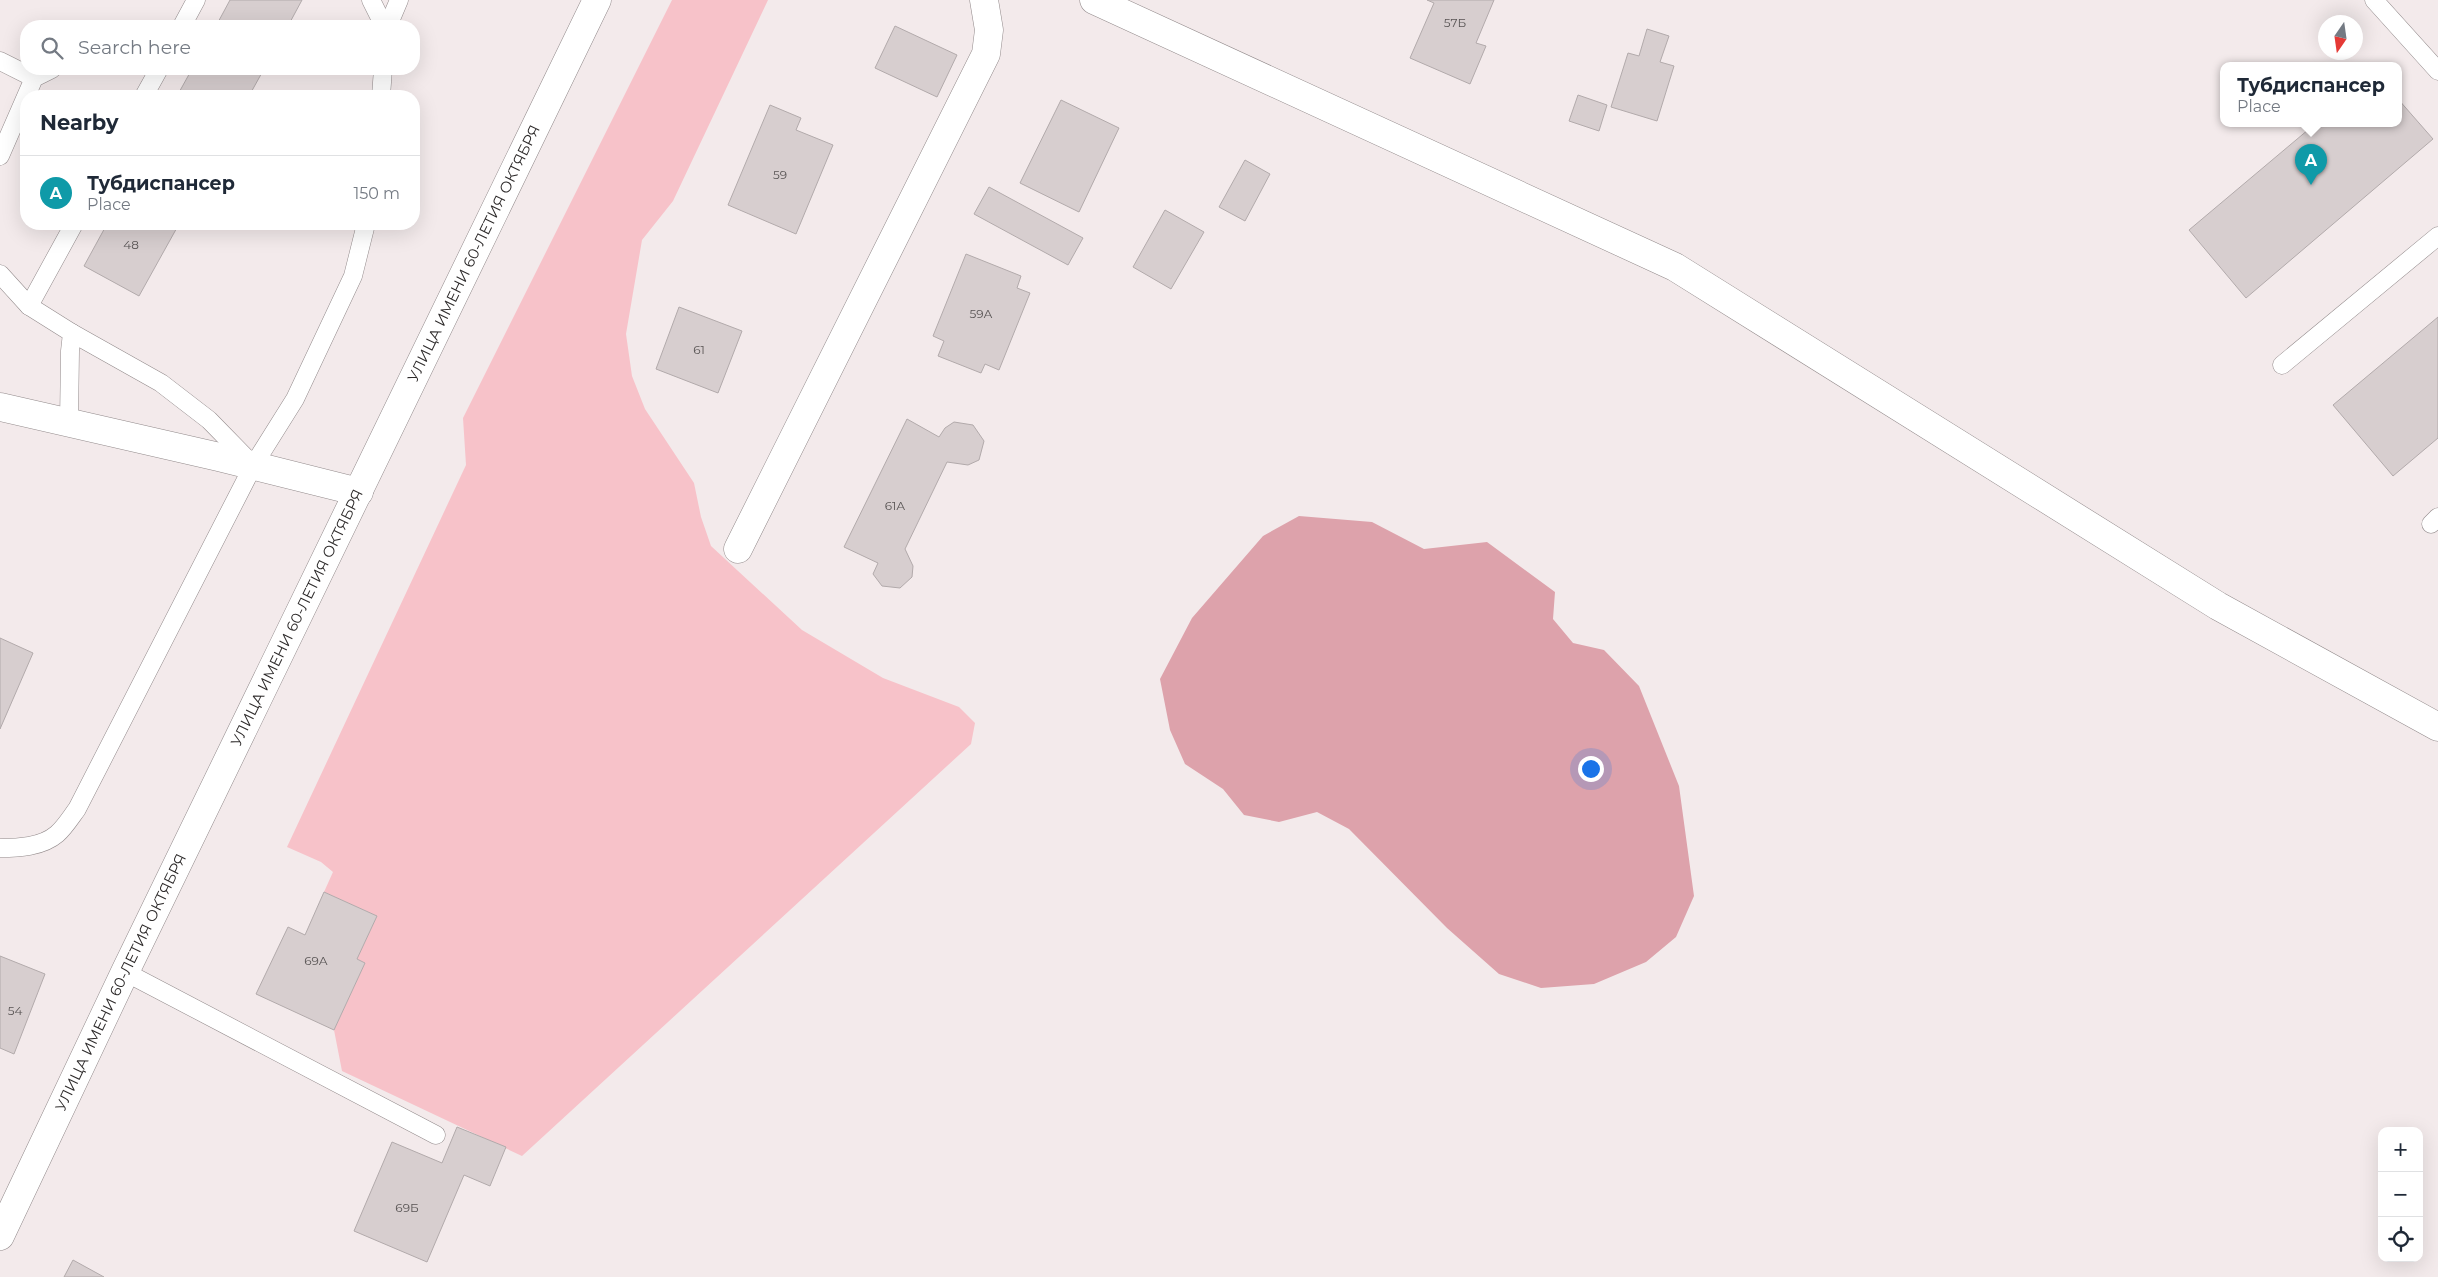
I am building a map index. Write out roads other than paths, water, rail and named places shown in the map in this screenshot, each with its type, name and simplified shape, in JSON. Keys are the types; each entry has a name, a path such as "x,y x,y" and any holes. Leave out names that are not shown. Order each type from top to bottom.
{"street":[{"name":"УЛИЦА ИМЕНИ 60-ЛЕТИЯ ОКТЯБРЯ","path":"0,1236 125,972 597,0"},
{"path":"738,549 986,54 989,30 984,0"},
{"path":"1094,0 1675,267 2218,606 2438,727"},
{"path":"0,407 359,492"}],"lane":[{"path":"185,20 196,0"},
{"path":"371,0 381,20"},
{"path":"391,20 399,0"},
{"path":"2374,0 2438,71"},
{"path":"0,61 20,71"},
{"path":"28,75 34,78"},
{"path":"29,90 34,78 40,75"},
{"path":"147,90 156,75"},
{"path":"381,90 383,75"},
{"path":"0,156 20,110"},
{"path":"29,306 71,230"},
{"path":"0,848 19,848 42,842 57,834 77,809 253,466 296,399 353,276 364,230"},
{"path":"2282,365 2438,236"},
{"path":"0,274 29,306 72,333 161,383 209,420 253,466"},
{"path":"69,422 72,333"},
{"path":"125,972 436,1135"}],"place":[{"name":"Тубдиспансер","path":"2311,185"}]}
